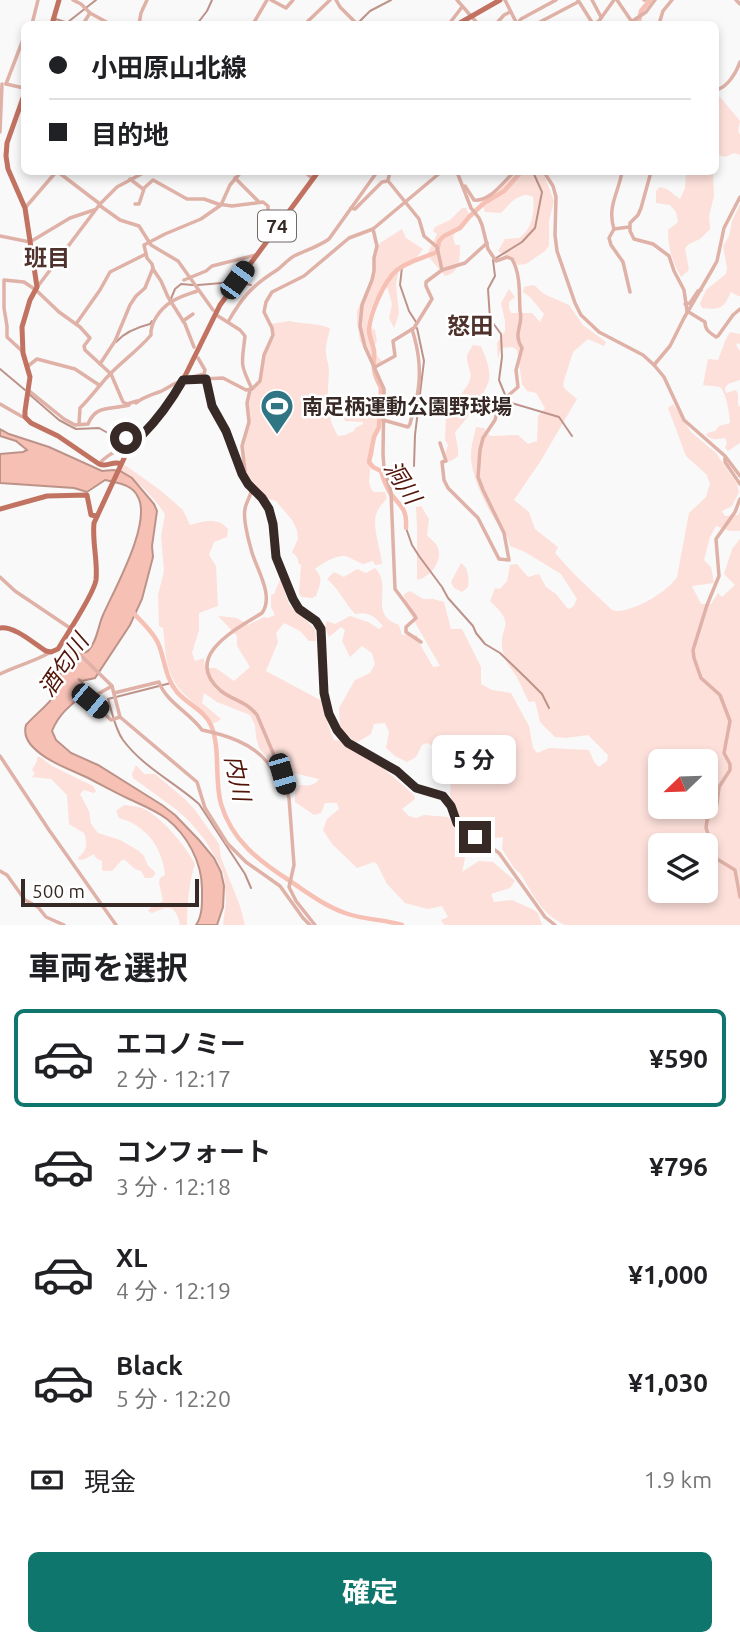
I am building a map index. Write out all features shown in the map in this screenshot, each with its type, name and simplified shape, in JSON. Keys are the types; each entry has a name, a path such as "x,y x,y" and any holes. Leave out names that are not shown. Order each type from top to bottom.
{"main road":[{"path":"53,21 59,0"},
{"path":"463,21 503,0"},
{"path":"21,103 3,155 25,208 36,288 23,319 23,353 30,377 25,417 99,464 106,466 116,462 120,466"},
{"name":"74","path":"51,652 66,641 70,628 94,589 96,573 93,532 97,516 120,466 132,447 169,405 217,312 236,282 316,175"},
{"path":"0,509 47,496 87,495 91,515 97,516"},
{"path":"0,628 9,628 46,652 51,652"}],"street":[{"path":"33,21 38,0"},
{"path":"73,0 105,21"},
{"path":"81,4 85,0"},
{"path":"140,21 147,0"},
{"path":"255,21 269,0 286,8 293,0"},
{"path":"308,21 330,0"},
{"path":"336,0 353,21"},
{"path":"457,0 475,21"},
{"path":"503,0 516,21"},
{"path":"521,21 556,0"},
{"path":"592,0 601,18"},
{"path":"597,21 609,2 615,0 629,21"},
{"path":"633,21 646,12 655,0"},
{"path":"660,21 663,11 672,0"},
{"path":"736,0 740,4"},
{"path":"541,9 546,20 578,1 591,21"},
{"path":"549,4 555,15"},
{"path":"450,21 462,6"},
{"path":"499,21 511,11"},
{"path":"85,21 90,13"},
{"path":"527,16 530,21"},
{"path":"0,132 3,84 21,44"},
{"path":"719,89 724,87 736,72 740,62"},
{"path":"3,84 21,87"},
{"path":"25,208 54,175"},
{"path":"61,175 120,220 139,226 153,246 177,261 213,310"},
{"path":"36,288 99,204 117,187 139,175"},
{"path":"194,347 183,321 148,260 144,245 201,219 222,204 236,175"},
{"path":"238,175 259,202"},
{"path":"308,175 313,179"},
{"path":"228,322 241,300 270,273 292,257 329,239 375,175"},
{"path":"388,181 389,175"},
{"path":"242,475 245,471 242,446 248,426 247,403 251,389 260,381 264,355 273,335 264,312 272,292 299,279 349,238 373,229 437,175"},
{"path":"440,443 446,461 442,462 448,488 478,518 499,559 509,560 504,533 478,477 480,450 484,438 504,407 502,401 519,384 516,370 522,348 517,334 521,316 520,289 513,261 507,257 496,261 488,249 482,225 471,208 458,175"},
{"path":"463,185 474,200 480,201 511,175"},
{"path":"546,175 556,197 557,251 570,292 581,315 599,332 643,355 654,365 664,377 684,420 725,456 740,477"},
{"path":"621,175 610,214 614,229 609,238 623,262 630,292"},
{"path":"650,175 641,208 629,227 634,239 653,243 669,257 684,290 687,311 705,321 708,332 716,337 740,309"},
{"path":"131,179 144,189"},
{"path":"135,204 139,204 144,189 153,180 186,199 204,199 236,206 259,202 267,204 268,216 276,227"},
{"path":"351,208 355,209 382,182 388,181"},
{"path":"388,181 419,219 424,236 437,247 442,270"},
{"path":"654,365 670,346 717,261 724,229 740,197"},
{"path":"0,236 30,242 69,218 95,211"},
{"path":"614,229 629,227"},
{"path":"373,229 377,246 372,280 360,315 362,334 384,389 383,454 391,492 395,589 416,618 406,627 406,632 421,642"},
{"path":"375,367 395,356 393,341 412,329 432,299 426,282 442,270 465,263 486,243"},
{"path":"76,324 110,272 146,254"},
{"path":"184,280 212,266 256,255"},
{"path":"100,364 115,341 132,302 145,288 153,268"},
{"path":"23,353 6,337 4,280 24,282 36,288 56,309 89,336 85,350 111,374 123,402 127,404 162,391 177,382 204,374 205,370 198,358"},
{"path":"685,304 690,303 698,291 702,290"},
{"path":"79,424 80,408 99,385 151,335 152,324 171,302 197,291"},
{"path":"183,321 193,314"},
{"path":"218,316 245,335 241,360 251,389"},
{"path":"383,420 404,427 411,424 418,393 419,366 412,329"},
{"path":"27,366 37,359 70,367 99,385"},
{"path":"183,380 223,378 239,388 251,389"},
{"path":"206,379 212,406 226,431 242,475 264,501 270,513 276,557 293,599 299,609 316,621 321,629 324,693 329,714 337,730 348,743 397,771 416,788 447,799 457,823 499,853 545,917 555,925"},
{"path":"28,393 73,424 88,424 92,414 96,412 134,404 137,401"},
{"path":"0,404 25,417"},
{"path":"99,464 135,433 142,435"},
{"path":"725,456 724,461 740,484"},
{"path":"253,488 244,510 251,549 263,583 266,607 262,613 214,647 207,662 207,672 219,689 229,697 248,705 257,715 282,774 289,798 295,865 289,887 312,925"},
{"path":"740,499 735,512 716,539 719,576 693,650 697,669 702,678 720,695 730,721 724,753 730,770 719,787 717,804 707,820 706,828 717,859 735,870 740,897"},
{"path":"0,577 15,591 70,628"},
{"path":"66,641 110,685 119,717 197,782 205,808 227,843 246,862 280,886 303,918 312,925"},
{"path":"0,674 51,652"},
{"path":"114,693 159,682 165,694 196,721 202,730 229,736 258,754 271,767 279,783 286,788"},
{"path":"110,685 90,701 111,720 119,717"},
{"path":"0,755 116,925"},
{"path":"0,871 7,875 25,900 38,907 47,917 64,925"}],"shaded area":[{"path":"719,97 740,121 740,155 734,153 725,157 719,155"},
{"path":"514,175 544,175 554,201 549,221 549,246 526,264 518,265 498,251 505,239 519,238 527,230 533,214 533,197 520,197 501,213 485,212 483,206"},
{"path":"686,175 713,175 710,229 685,248 689,270 681,277 671,254 668,237 668,230 678,222 676,212 670,205 656,203 656,191 660,187 667,189 680,199 685,188"},
{"path":"740,204 740,296 731,292 721,307 702,308 700,303 706,290 726,274 723,246"},
{"path":"462,208 466,208 469,214 453,236 455,245 460,245 458,264 454,272 445,276 427,255 437,234 433,231"},
{"path":"402,229 406,238 423,249 411,265 399,270 396,284 399,314 394,328 389,318 392,304 387,286 373,304 367,327 375,330 376,355 382,361 375,365 360,341 357,311 375,270 375,254 380,243"},
{"path":"534,285 544,294 569,305 583,325 606,342 604,346 588,339 573,352 563,384 577,399 514,500 529,512 535,529 558,547 555,553 612,610 637,606 673,583 677,577 689,513 706,497 710,483 706,474 686,456 668,408 673,404 691,432 716,453 737,484 739,492 732,506 722,511 725,516 738,515 740,511 740,531 716,526 704,560 711,567 714,583 692,586 701,604 711,604 718,593 722,597 735,585 724,574 732,549 740,539 740,925 565,925 549,915 538,903 502,849 503,837 484,836 460,819 451,799 449,767 439,751 427,743 422,745 416,757 407,762 386,748 389,732 385,723 374,724 371,734 356,743 340,728 339,708 355,680 370,673 375,664 372,653 362,646 350,657 342,641 345,630 341,627 329,637 325,627 327,621 335,624 350,616 379,629 383,626 371,615 355,614 327,579 334,572 344,577 357,569 366,573 375,568 382,581 384,613 389,620 399,625 402,635 417,635 433,667 440,666 405,605 404,594 410,591 423,599 444,602 451,629 462,629 481,667 481,684 492,690 511,693 529,726 533,748 537,753 549,748 589,750 599,767 607,761 608,755 588,735 555,737 540,722 535,701 529,702 505,659 502,643 505,622 490,601 495,588 500,589 507,581 510,565 517,564 528,577 539,574 546,587 556,594 568,609 573,607 577,599 561,574 510,546 482,496 471,462 476,427 484,428 490,436 518,435 528,444 537,441 538,416 545,408 536,393 527,391 522,384 517,350 512,347 501,348 498,359 497,343 505,331 501,303 509,289 515,297 509,302 511,313 532,313 540,322 544,314 523,292 524,287"},
{"path":"289,321 330,328 326,344 328,404 338,436 354,431 363,424 345,421 346,416 364,414 374,393 379,397 378,427 372,437 374,453 369,482 374,492 385,492 387,498 375,518 382,564 375,565 373,561 363,564 345,556 329,560 315,569 320,575 320,582 316,596 312,598 301,597 299,593 301,565 292,552 298,539 292,520 276,501 265,498 244,476 246,472 242,448 249,426 248,406 251,392 261,382 266,353 275,336 271,324"},
{"path":"730,332 740,334 740,344 736,345 740,351 740,380 728,384 725,388 726,393 736,390 738,394 740,443 728,451 725,448 725,438 713,439 706,435 719,426 730,423 725,395 719,387 703,385 708,359 718,360"},
{"path":"473,345 481,346 489,380 475,407 455,432 458,456 442,463 448,445 445,440 446,416 469,383 471,375 467,355"},
{"path":"0,429 102,471 120,471 132,478 154,504 157,511 153,557 142,599 130,625 95,678 82,681 78,679 90,689 64,712 52,731 56,740 71,753 98,765 162,805 199,840 214,858 224,886 223,907 217,925 196,925 202,903 199,869 187,841 174,825 153,810 50,760 31,745 25,730 26,725 58,690 61,666 68,671 66,661 70,651 78,655 88,651 93,643 136,539 141,509 138,497 132,489 105,480 87,492 74,488 0,483 0,454 27,450 16,441 0,436"},
{"path":"125,465 183,510 190,525 215,521 228,529 227,537 214,542 209,555 216,566 218,606 199,613 199,630 192,653 195,661 204,658 205,668 216,668 234,681 250,667 237,646 237,636 218,616 237,618 248,625 275,615 271,607 271,595 281,580 289,604 315,629 316,641 309,641 300,631 284,623 276,633 278,642 266,671 322,701 334,740 343,741 375,762 414,795 415,799 402,809 409,816 448,817 464,842 462,872 479,861 493,862 515,881 510,888 491,894 494,902 512,900 534,910 538,913 542,925 444,925 441,920 448,917 442,906 428,909 405,903 387,884 377,864 374,862 357,868 332,844 323,830 327,819 339,809 337,803 325,803 321,813 314,815 295,802 295,790 300,785 311,785 319,779 276,769 259,748 255,725 250,715 217,702 204,693 202,703 221,719 215,723 210,722 184,694 170,672 163,628 159,626 158,595 164,571 161,536 165,514 145,490 120,471"},
{"path":"421,506 429,519 427,535 438,548 439,559 426,576 417,580 416,507"},
{"path":"461,563 467,571 468,581 468,587 462,592 454,588 451,582"},
{"path":"37,757 93,786 96,791 94,793 84,790 80,794 89,811 91,824 98,833 120,840 139,851 155,872 154,876 145,878 141,871 125,860 112,871 103,871 102,861 94,854 79,860 86,847 84,833 69,824 67,795 51,779 32,777"},
{"path":"136,765 144,774 155,774 186,800 219,844 221,858 245,925 223,925 226,901 224,875 218,862 190,822 133,778"},
{"path":"124,805 135,806 153,814 180,841 195,864 191,878 187,925 179,925 175,912 170,908 152,913 148,911 163,901 159,883 160,878 165,875 163,865 157,847 145,832 119,818 116,811"}],"waterway":[{"path":"69,21 96,0"},
{"path":"199,21 212,0"},
{"path":"360,21 370,11 391,0"},
{"name":"洞川","path":"639,21 641,11 650,0"},
{"path":"56,20 62,21"},
{"name":"洞川","path":"406,528 403,508 390,493 381,471 369,462 379,427 381,388 375,374 374,351 369,333 372,315 378,298 397,270 437,252 439,241 444,236 460,228 484,203 504,191 518,175"},
{"path":"534,175 542,192 535,228 522,242 493,260 495,276 488,289 490,319 501,334 499,380 508,402 559,417 572,436"},
{"path":"402,267 400,285 416,322"},
{"path":"198,285 234,282"},
{"path":"240,283 251,285"},
{"path":"170,301 175,289 181,284 193,285"},
{"path":"116,342 127,333 152,321"},
{"path":"414,466 424,361 417,328"},
{"path":"0,369 25,390"},
{"path":"29,394 59,420 72,427 99,428 129,445"},
{"name":"洞川","path":"406,528 412,545 448,598 485,644 500,653 542,694 549,708"},
{"name":"内川","path":"131,610 155,638 173,687 204,715 211,725 216,744 221,804 239,839 268,866 330,907 352,915 402,925"},
{"path":"171,683 108,699 116,726 131,750 199,804 245,874 251,888"}],"place":[{"name":"南足柄運動公園野球場","path":"277,436"}],"district":[{"name":"班目","path":"47,257"},
{"name":"怒田","path":"470,325"}],"route":[{"path":"126,438 135,433 142,435 153,424 169,405 183,380 206,379 212,406 226,431 242,474 269,509 276,557 293,599 299,609 316,621 321,629 324,693 329,714 337,730 348,743 397,771 416,788 447,799 457,823 475,837"}],"water label":[{"name":"酒匂川","path":"63,665"}]}
